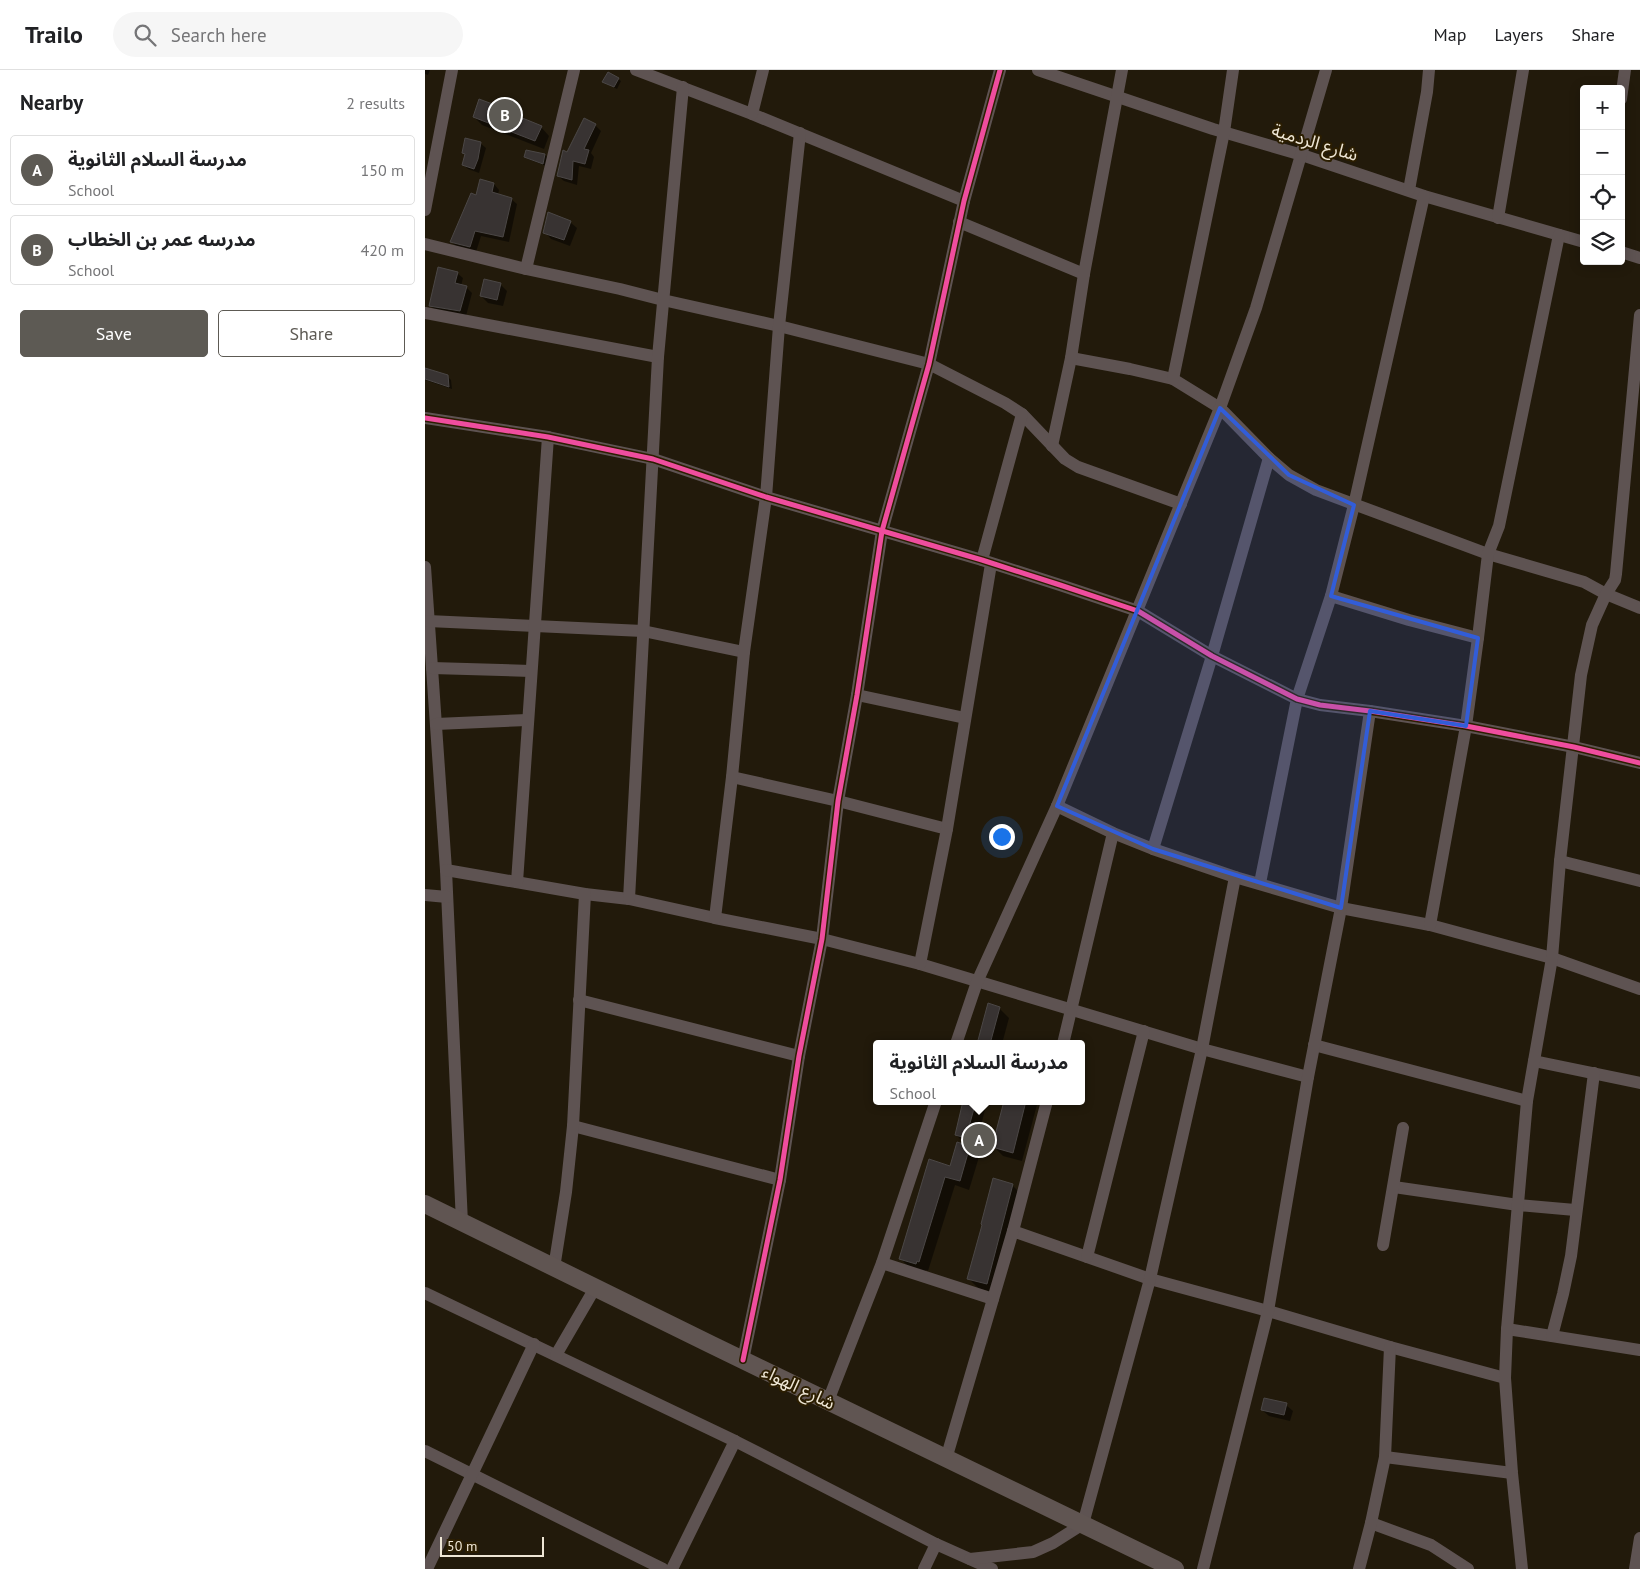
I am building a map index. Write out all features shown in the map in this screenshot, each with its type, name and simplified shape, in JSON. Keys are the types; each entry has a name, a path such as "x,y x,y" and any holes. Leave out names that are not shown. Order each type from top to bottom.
{"street":[{"path":"425,209 452,70"},
{"path":"526,269 574,70"},
{"path":"636,70 800,133 964,201"},
{"path":"752,114 763,70"},
{"path":"743,1360 779,1180 799,1056 822,939 838,801 883,531 929,364 964,201 1000,70"},
{"name":"شارع الردمية","path":"1038,70 1117,98 1302,155 1425,196 1580,241"},
{"path":"1052,446 1071,358 1084,274 1122,70"},
{"path":"1173,379 1224,132 1233,70"},
{"path":"957,1040 977,982 1057,806 1220,408 1256,308 1326,70"},
{"path":"1409,190 1429,70"},
{"path":"1498,218 1523,70"},
{"path":"1623,85 1625,70"},
{"path":"629,899 658,357 683,87"},
{"path":"715,918 745,652 766,497 779,326 800,133"},
{"path":"1260,883 1297,699 1331,596 1354,505 1425,196"},
{"path":"959,222 1084,274"},
{"path":"1431,925 1466,726 1488,554 1499,526 1559,235"},
{"path":"425,244 526,269 779,326 929,364 1005,403 1022,414 1065,459 1078,467 1181,504"},
{"path":"1625,253 1640,258"},
{"path":"425,313 658,357"},
{"path":"1522,1569 1505,1378 1507,1329 1527,1101 1552,958 1560,861 1584,654 1592,625 1605,594 1615,580 1616,574 1640,315"},
{"path":"1071,358 1173,379 1220,408 1269,458 1303,484 1354,505 1488,554 1579,581 1640,608"},
{"path":"920,964 947,829 987,562 1022,414"},
{"path":"425,418 548,437 653,459 766,497 987,562 1138,611 1212,656 1297,699 1320,705 1466,726 1574,747 1640,763"},
{"path":"517,882 548,437"},
{"path":"1153,849 1212,656 1269,458"},
{"path":"425,567 446,870 462,1223"},
{"path":"1331,596 1409,620 1478,638"},
{"path":"428,620 643,632 745,652"},
{"path":"432,668 531,671"},
{"path":"857,695 965,718"},
{"path":"1203,1569 1269,1311 1308,1078 1341,908 1370,711"},
{"path":"436,724 527,720"},
{"path":"732,777 838,801 947,829"},
{"path":"1057,806 1113,833 1153,849 1235,877 1341,908 1431,925 1552,958 1640,989"},
{"path":"1064,1040 1113,833"},
{"path":"1560,861 1640,882"},
{"path":"446,870 585,894 629,899 822,939 920,964 1201,1050 1308,1078"},
{"path":"970,1559 1033,1552 1053,1543 1083,1524 1150,1279 1201,1050 1235,877"},
{"path":"554,1268 566,1192 573,1126 585,894"},
{"path":"425,895 447,897"},
{"path":"579,1000 799,1056"},
{"path":"1087,1257 1144,1031"},
{"path":"1314,1045 1527,1101"},
{"path":"1534,1061 1640,1083"},
{"path":"1552,1336 1571,1256 1575,1210 1594,1073"},
{"path":"828,1401 882,1263 935,1105"},
{"path":"946,1459 1013,1231 1046,1105"},
{"path":"573,1126 779,1180"},
{"path":"1383,1245 1403,1128"},
{"path":"1394,1187 1518,1205 1575,1210"},
{"name":"شارع الهواء","path":"425,1204 1175,1569"},
{"path":"1013,1231 1150,1279 1505,1378"},
{"path":"882,1263 993,1299"},
{"path":"556,1355 595,1288"},
{"path":"425,1293 735,1441 936,1544 992,1569"},
{"path":"1507,1329 1640,1350"},
{"path":"427,1569 534,1344"},
{"path":"1359,1569 1385,1457 1390,1347"},
{"path":"672,1569 735,1441"},
{"path":"425,1452 663,1569"},
{"path":"1385,1457 1512,1473"},
{"path":"1371,1523 1431,1545 1468,1569"},
{"path":"1635,1569 1640,1538"},
{"path":"923,1569 936,1544"}],"highlighted area":[{"path":"1220,408 1289,475 1354,505 1331,596 1478,638 1466,726 1370,711 1341,908 1153,849 1057,806"}],"building":[{"path":"608,72 619,78 614,87 602,82"},
{"path":"479,99 542,126 535,141 473,117"},
{"path":"584,118 596,124 584,149 589,150 585,164 573,161 572,180 557,176 563,150 567,152"},
{"path":"465,138 481,142 474,169 462,165 465,154 462,153"},
{"path":"526,150 545,154 543,164 524,157"},
{"path":"480,179 494,183 492,192 512,198 503,237 475,231 470,247 450,242 471,193 476,195"},
{"path":"548,212 571,221 564,240 543,233"},
{"path":"438,267 458,272 455,283 467,286 460,311 429,306"},
{"path":"484,279 501,283 497,300 480,296"},
{"path":"425,368 448,375 449,387 425,379"},
{"path":"988,1003 1000,1007 991,1040 978,1040"},
{"path":"962,1105 975,1105 966,1138 955,1135"},
{"path":"1003,1105 1025,1105 1013,1153 992,1147"},
{"path":"957,1142 970,1146 960,1181 945,1177 919,1262 917,1261 916,1264 899,1259 929,1159 950,1166"},
{"path":"993,1178 1013,1184 987,1284 967,1279"},
{"path":"1264,1398 1287,1403 1284,1415 1261,1410"}],"cycle path":[{"path":"743,1360 780,1180 799,1056 822,939 838,801 857,695 882,531 929,364 964,201 1000,70"},
{"path":"425,418 548,437 653,459 766,497 982,560 1060,585 1138,611 1212,656 1297,699 1320,705 1466,726 1574,747 1640,763"}],"place":[{"name":"مدرسه عمر بن الخطاب","path":"505,115"},
{"name":"مدرسة السلام الثانوية","path":"979,1140"}]}
